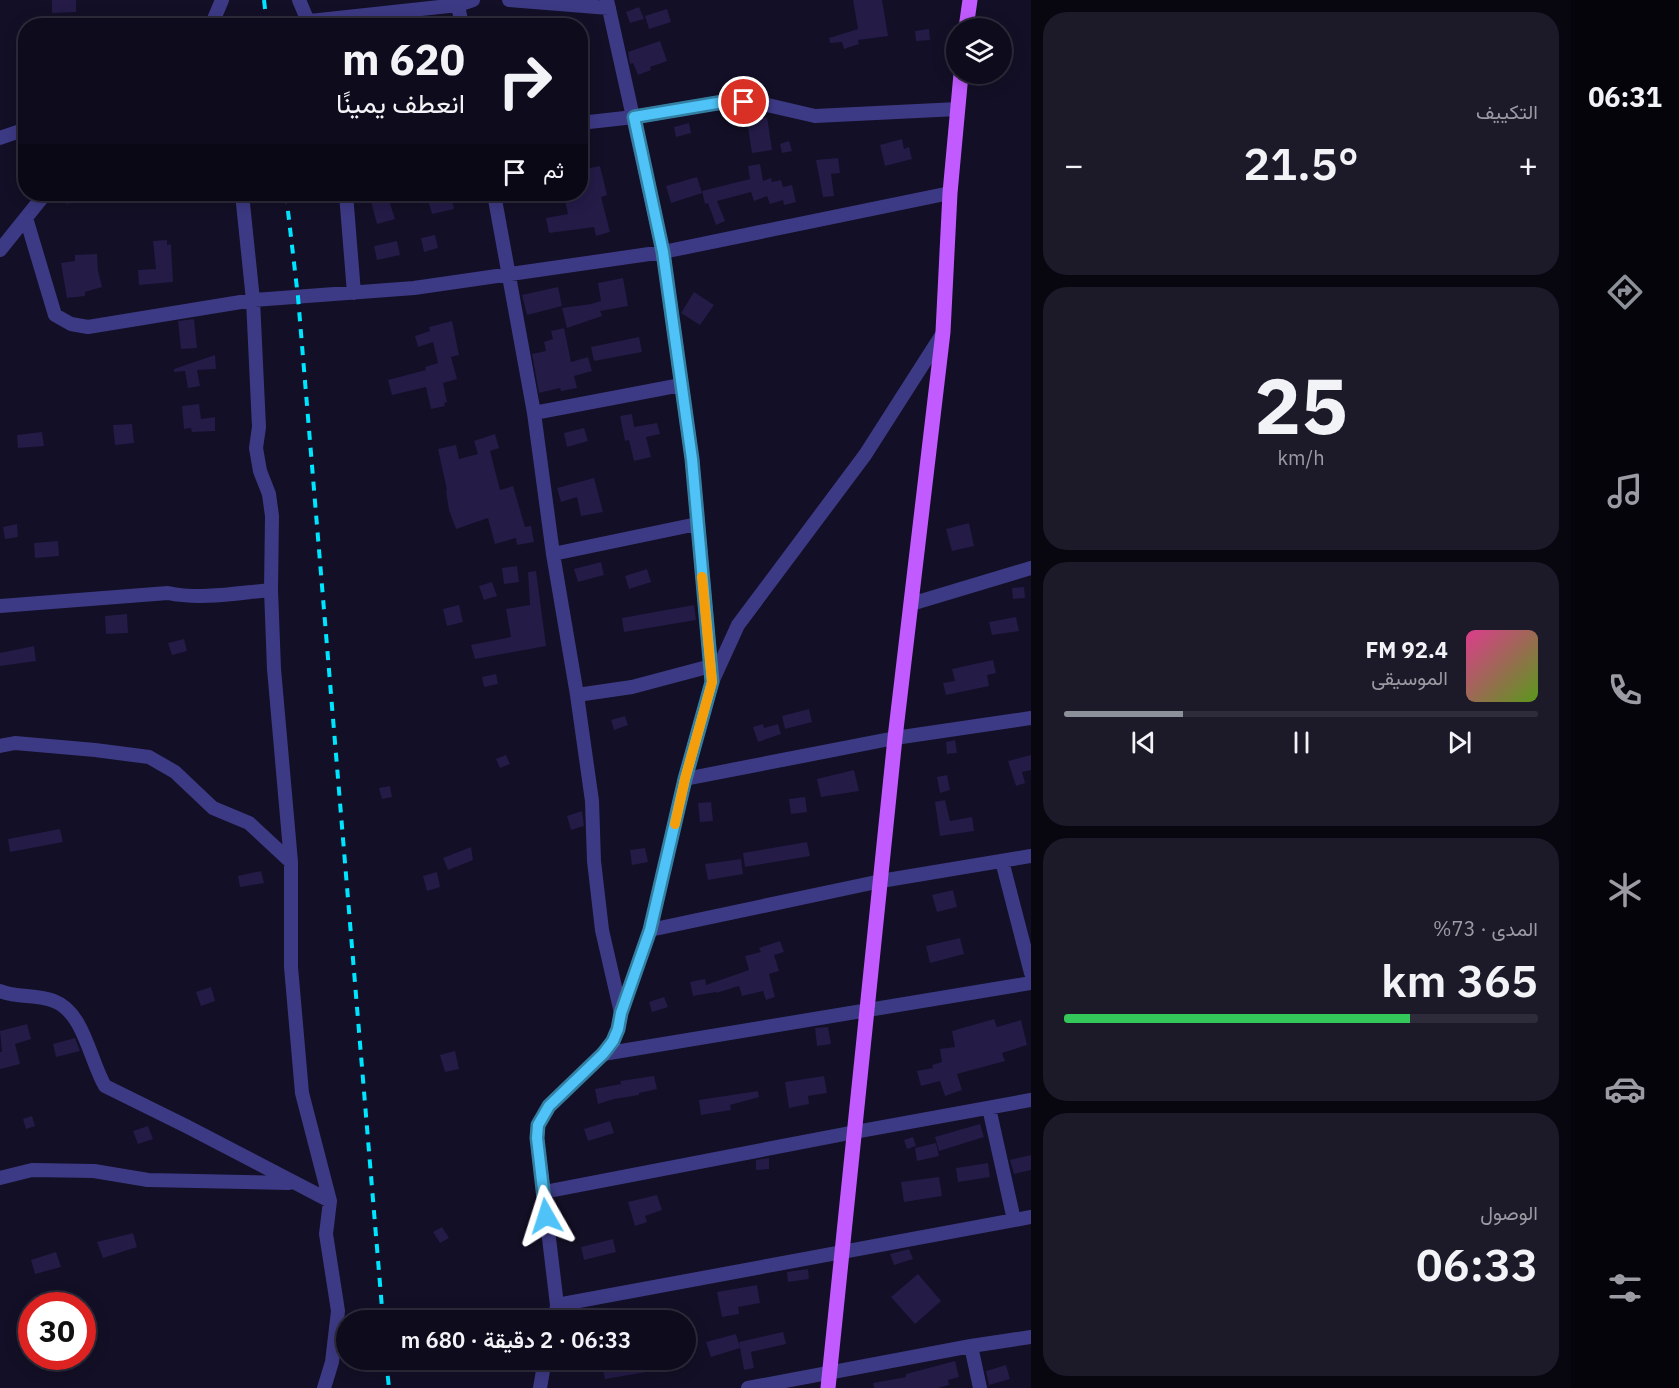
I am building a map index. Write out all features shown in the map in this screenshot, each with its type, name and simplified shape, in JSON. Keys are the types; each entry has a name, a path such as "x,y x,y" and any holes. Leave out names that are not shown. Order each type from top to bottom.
{"main road":[{"path":"967,18 970,0"},
{"path":"828,1388 896,738 944,332 950,193 961,84"}],"street":[{"path":"299,0 308,18"},
{"path":"351,18 458,5 473,0"},
{"path":"509,0 608,4 663,252 692,459 712,682"},
{"path":"214,18 221,3"},
{"path":"221,3 222,18"},
{"path":"458,5 460,18"},
{"path":"588,122 729,101 759,103 815,116 958,109"},
{"path":"0,138 18,132"},
{"path":"26,218 55,315 71,324 88,327 254,300 414,288 663,252 950,193"},
{"path":"0,250 39,201"},
{"path":"243,201 254,300 259,427 256,448 260,471 269,494 272,516 271,590 274,669 291,862 291,967 302,1093 330,1201 326,1234 338,1311 332,1362 324,1388"},
{"path":"347,201 354,293"},
{"path":"495,201 534,413 553,554 577,695 592,801 594,861 602,930 621,1013"},
{"path":"556,1310 537,1138 538,1125 549,1106 603,1054 613,1041 650,930 685,779 712,682 738,625 865,455 944,332"},
{"path":"534,413 681,385"},
{"path":"553,554 697,524"},
{"path":"911,604 1030,570"},
{"path":"0,606 168,593 199,597 271,590"},
{"path":"577,695 632,687 711,666"},
{"path":"685,779 896,738 1031,718"},
{"path":"0,746 15,743 149,757 175,772 213,808 249,823 291,862"},
{"path":"650,930 881,881 1031,855"},
{"path":"1002,861 1031,973"},
{"path":"603,1054 1031,982"},
{"path":"0,991 53,1000 67,1007 75,1018 98,1076 105,1086 330,1201"},
{"path":"544,1192 855,1131 1031,1100"},
{"path":"989,1108 1014,1220"},
{"path":"0,1178 32,1170 94,1171 148,1180 294,1183"},
{"path":"557,1305 1031,1217"},
{"path":"748,1388 1031,1337"},
{"path":"971,1346 980,1388"},
{"path":"540,1388 542,1370"}],"building":[{"path":"52,0 76,0 76,12 52,13"},
{"path":"853,0 882,0 888,36 858,40 859,44 844,49 842,42 830,43 829,38 858,29"},
{"path":"639,7 644,19 630,23 626,12"},
{"path":"667,9 671,22 649,29 645,16"},
{"path":"929,29 930,40 916,41 915,31"},
{"path":"660,41 667,61 650,67 651,70 638,75 633,63 630,64 628,52"},
{"path":"767,117 772,150 752,153 747,121"},
{"path":"689,123 691,133 676,137 674,127"},
{"path":"902,139 904,149 909,147 912,159 885,166 880,145"},
{"path":"789,141 792,151 782,153 780,144"},
{"path":"838,158 840,173 831,174 834,196 823,197 816,160"},
{"path":"760,164 763,181 771,178 772,182 781,180 783,187 792,185 796,202 784,205 783,200 770,204 767,196 754,201 751,192 717,201 725,221 716,225 708,203 705,204 702,191 750,179 748,166"},
{"path":"600,166 607,195 601,197 610,232 596,236 594,227 549,233 546,218 568,214 565,201 588,201 588,168"},
{"path":"697,177 702,193 671,203 666,186"},
{"path":"65,201 80,201 66,204"},
{"path":"371,201 389,201 395,219 377,224"},
{"path":"428,201 452,201 454,209 432,214"},
{"path":"435,235 438,248 424,252 421,238"},
{"path":"167,240 167,245 171,244 173,282 139,285 138,270 156,269 153,241"},
{"path":"397,241 400,255 377,260 374,246"},
{"path":"97,254 102,287 85,292 85,296 67,298 61,263 75,261 75,255"},
{"path":"623,278 628,306 600,311 602,316 567,328 562,308 601,301 598,283"},
{"path":"558,287 562,306 527,315 522,295"},
{"path":"694,292 714,305 700,325 681,313"},
{"path":"194,319 197,348 181,349 178,321"},
{"path":"452,321 459,355 451,357 457,379 443,383 447,402 444,403 445,406 431,409 426,387 392,395 388,380 426,370 425,367 438,363 433,342 418,347 415,336 430,331 429,327"},
{"path":"564,328 571,362 588,357 592,371 574,376 577,388 561,391 560,388 539,393 532,354 546,351 544,342 553,339 551,331"},
{"path":"639,337 642,352 594,361 591,347"},
{"path":"215,355 216,369 197,370 200,386 188,388 185,371 174,372 174,369"},
{"path":"199,404 201,419 215,417 215,431 192,432 191,428 184,429 182,406"},
{"path":"632,414 634,427 657,423 660,434 646,437 651,457 634,461 629,440 625,441 620,416"},
{"path":"132,424 134,443 115,445 113,425"},
{"path":"584,428 588,441 567,447 564,433"},
{"path":"42,432 44,446 18,448 17,435"},
{"path":"495,434 499,448 490,451 500,490 513,486 525,527 531,526 534,542 517,545 516,538 495,544 488,518 456,529 449,510 438,449 456,445 459,459 478,454 474,441"},
{"path":"594,478 603,512 581,516 577,497 561,502 557,488"},
{"path":"969,523 974,546 952,551 946,529"},
{"path":"17,524 18,537 5,539 3,527"},
{"path":"58,541 59,556 35,558 34,543"},
{"path":"601,562 604,575 578,582 574,569"},
{"path":"517,566 519,582 504,584 502,568"},
{"path":"647,569 651,582 629,589 625,576"},
{"path":"536,571 546,646 475,659 471,645 511,637 506,609 530,605 528,572"},
{"path":"492,582 497,596 484,600 479,586"},
{"path":"1024,587 1025,598 1013,599 1012,588"},
{"path":"459,605 463,622 447,626 443,609"},
{"path":"694,605 696,620 624,632 622,618"},
{"path":"127,614 128,633 106,634 105,616"},
{"path":"1016,617 1019,631 992,635 989,622"},
{"path":"184,639 187,651 172,655 168,643"},
{"path":"34,646 36,661 0,666 0,653"},
{"path":"993,660 996,673 987,675 989,686 946,695 943,683 955,681 952,669"},
{"path":"496,674 498,684 484,687 482,677"},
{"path":"809,709 812,722 785,729 782,716"},
{"path":"625,716 628,725 614,730 611,720"},
{"path":"763,724 764,728 778,724 781,734 758,742 753,727"},
{"path":"955,740 957,753 947,754 946,742"},
{"path":"506,755 510,764 500,768 496,759"},
{"path":"1031,755 1031,770 1022,772 1025,783 1016,786 1008,761"},
{"path":"854,770 859,791 821,797 817,779"},
{"path":"947,775 950,790 940,793 937,777"},
{"path":"390,786 392,797 382,799 379,788"},
{"path":"805,797 807,812 791,814 789,799"},
{"path":"945,800 950,821 972,817 974,831 940,836 935,802"},
{"path":"711,802 713,821 700,822 698,803"},
{"path":"582,811 584,826 571,830 567,816"},
{"path":"60,829 63,842 10,852 8,839"},
{"path":"807,842 810,856 745,867 743,853"},
{"path":"471,847 473,860 448,870 443,858"},
{"path":"645,848 648,862 632,865 630,850"},
{"path":"741,859 743,874 708,880 705,864"},
{"path":"261,871 264,883 240,887 238,876"},
{"path":"437,872 440,887 427,891 423,876"},
{"path":"953,890 957,907 937,912 932,895"},
{"path":"960,938 964,954 930,963 926,946"},
{"path":"780,941 784,952 774,955 779,971 769,974 775,997 766,1000 763,991 742,996 739,986 716,993 693,996 690,982 705,979 706,985 749,970 745,956 761,952 759,948"},
{"path":"211,987 215,1001 201,1006 196,992"},
{"path":"664,997 668,1007 652,1012 649,1002"},
{"path":"994,1019 997,1027 1021,1020 1027,1045 1002,1053 1005,1061 957,1074 962,1090 945,1096 940,1081 921,1086 917,1071 933,1068 932,1065 942,1062 940,1049 955,1047 952,1031"},
{"path":"27,1024 31,1039 15,1044 20,1064 0,1069 0,1052 2,1052 0,1031"},
{"path":"828,1027 831,1044 817,1046 815,1028"},
{"path":"75,1038 80,1051 56,1057 53,1044"},
{"path":"455,1051 459,1069 445,1072 440,1055"},
{"path":"654,1076 657,1089 598,1104 595,1089 621,1084 620,1081"},
{"path":"824,1076 827,1093 808,1096 809,1104 789,1108 785,1082"},
{"path":"758,1091 759,1097 730,1105 731,1110 701,1115 699,1100"},
{"path":"32,1116 35,1126 26,1129 23,1119"},
{"path":"610,1121 614,1133 588,1141 584,1129"},
{"path":"980,1124 984,1137 939,1151 935,1137"},
{"path":"148,1126 153,1139 138,1144 133,1131"},
{"path":"913,1137 916,1146 907,1149 904,1140"},
{"path":"936,1143 939,1156 917,1161 915,1148"},
{"path":"1031,1155 1031,1170 1014,1174 1010,1160"},
{"path":"769,1158 769,1169 756,1170 756,1160"},
{"path":"988,1163 990,1177 958,1182 956,1168"},
{"path":"939,1177 942,1196 904,1202 901,1182"},
{"path":"657,1195 662,1210 645,1216 647,1222 635,1226 628,1202"},
{"path":"442,1227 449,1238 440,1243 433,1232"},
{"path":"133,1233 137,1247 103,1258 97,1242"},
{"path":"613,1239 616,1252 584,1260 581,1247"},
{"path":"909,1249 913,1259 894,1265 890,1254"},
{"path":"56,1252 61,1267 35,1274 31,1260"},
{"path":"808,1269 809,1279 788,1282 787,1272"},
{"path":"918,1274 941,1301 915,1324 891,1297"},
{"path":"757,1285 760,1303 738,1307 739,1314 722,1317 717,1292"},
{"path":"783,1332 786,1344 751,1352 754,1368 744,1370 739,1342"},
{"path":"736,1334 740,1348 711,1357 706,1342"},
{"path":"955,1361 959,1377 948,1380 949,1385 938,1388 874,1388 873,1383 906,1377 906,1374"},
{"path":"1006,1365 1010,1379 989,1385 986,1371"},
{"path":"603,1370 655,1370 647,1372 605,1379"}],"railway":[{"path":"264,0 266,18"},
{"path":"287,201 298,297 382,1310"},
{"path":"387,1370 389,1388"}],"slow traffic":[{"path":"675,824 712,682 702,577"}],"route":[{"path":"546,1216 537,1138 538,1125 549,1106 603,1054 613,1041 618,1029 621,1013 650,930 685,779 712,682 692,459 663,252 634,117 729,101 744,102"}]}
